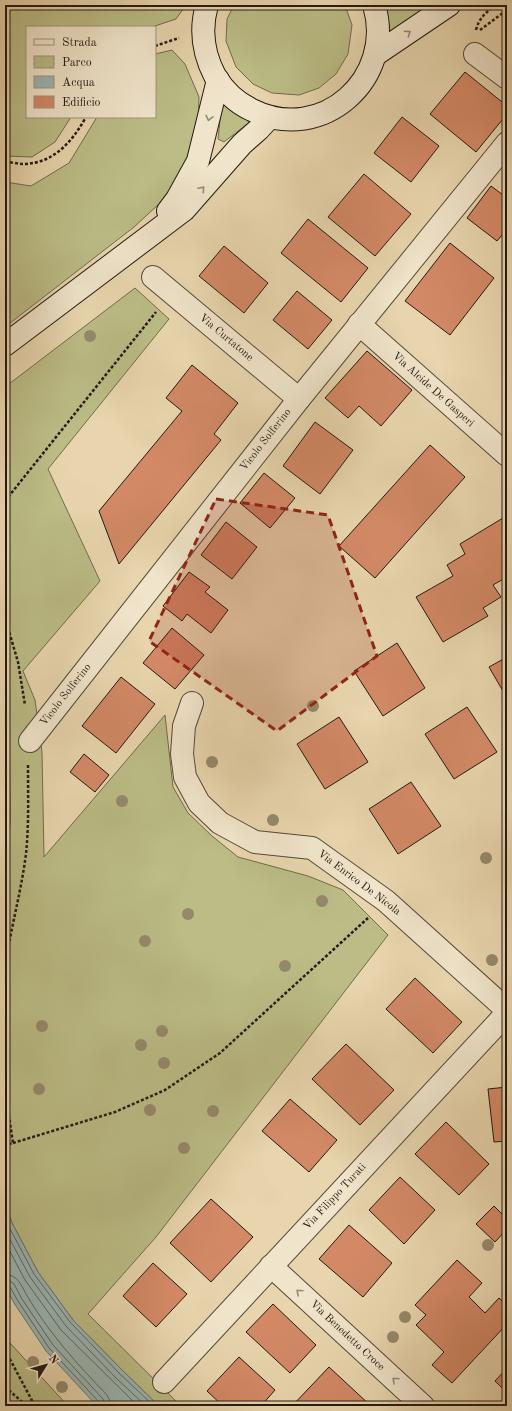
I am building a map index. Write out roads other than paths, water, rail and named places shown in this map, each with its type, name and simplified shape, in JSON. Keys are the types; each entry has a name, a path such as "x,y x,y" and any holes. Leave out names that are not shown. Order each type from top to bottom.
{"street":[{"path":"207,5 203,29 206,56 225,91 235,100 252,110 270,117 289,120 318,115 335,107 350,96 363,81 372,64 378,43 377,19 374,5"},
{"path":"375,55 449,5"},
{"path":"475,54 507,78"},
{"path":"152,233 177,199 198,161 218,80"},
{"path":"5,345 184,210 242,144 259,130 270,117"},
{"name":"Vicolo Solferino","path":"30,741 299,399 507,143"},
{"name":"Via Curtatone","path":"153,277 299,399"},
{"name":"Via Alcide De Gasperi","path":"359,324 507,455"},
{"name":"Via Enrico De Nicola","path":"192,703 184,726 182,754 185,777 199,803 220,823 255,842 312,848 386,901 507,1010"},
{"name":"Via Filippo Turati","path":"164,1382 507,1013"},
{"name":"Via Benedetto Croce","path":"271,1266 423,1406"}],"water":[{"path":"5,676 9,689 10,822 5,876"},
{"path":"5,1204 12,1223 38,1272 73,1320 159,1406 97,1406 46,1351 14,1303 5,1286"}]}
